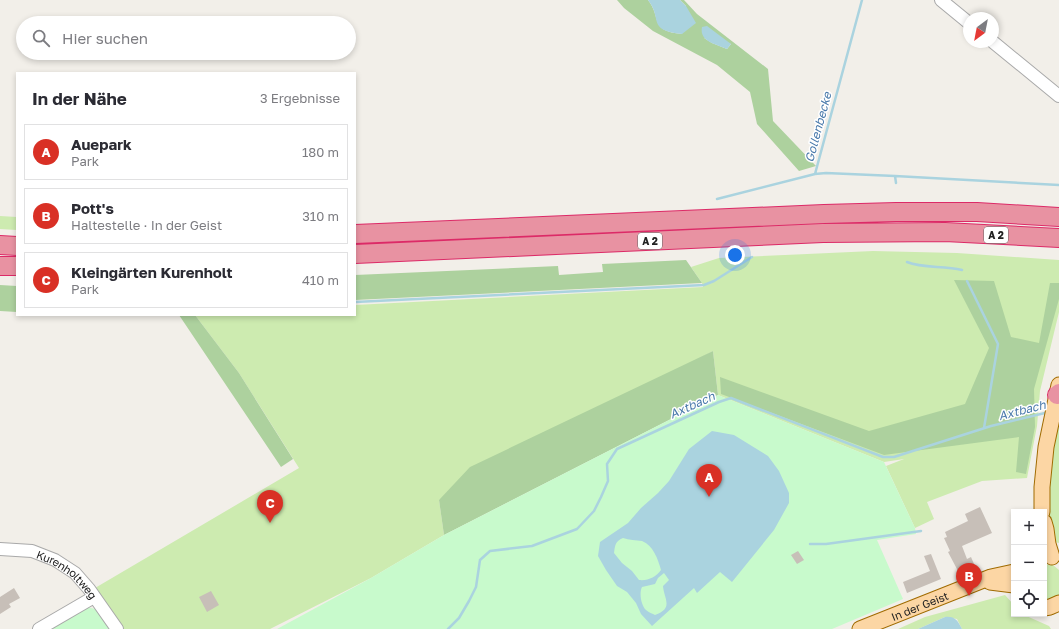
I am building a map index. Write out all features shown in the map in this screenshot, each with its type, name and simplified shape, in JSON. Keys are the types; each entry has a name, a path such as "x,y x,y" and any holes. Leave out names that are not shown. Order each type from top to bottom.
{"highway":[{"name":"A 2","path":"356,234 896,212 977,212 1059,217"},
{"name":"A 2","path":"356,254 823,233 945,232 1053,238"},
{"path":"0,245 16,246"},
{"path":"0,266 16,266"}],"main road":[{"path":"1042,509 1044,461 1058,394"},
{"path":"1047,536 1052,558"},
{"name":"In der Geist","path":"860,629 991,577 1011,573"},
{"name":"In der Geist","path":"979,582 1011,585"}],"street":[{"path":"941,0 963,18"},
{"path":"999,47 1059,96"},
{"name":"Kurenholtweg","path":"0,549 32,550 55,560 75,573 89,589 116,629"},
{"path":"39,629 94,597"}],"green space":[{"path":"617,0 648,0 655,12 660,27 665,30 682,34 686,6 680,0 684,0 697,14 768,69 773,121 816,166 799,171 757,124 750,92 717,65 653,31 624,8","holes":["704,38 731,44 727,49"]},
{"path":"0,216 16,217 16,230 0,229"},
{"path":"873,251 957,253 1059,260 1059,312 1040,391 1037,426 1027,478 982,481 927,502 934,519 915,528 886,466 904,459 884,462 718,395 713,351 439,500 444,535 371,578 270,629 121,629 95,588 299,468 239,373 196,316 356,316 356,305 703,287 702,283 691,267 719,258"},
{"path":"686,260 702,283 356,300 356,275 558,266 559,275 603,272 602,264"},
{"path":"954,280 994,281 1011,337 1039,343 1050,283 1059,283 1059,299 1034,389 1035,427 1026,474 1016,472 1019,437 884,455 721,394 720,377 869,431 965,404 989,348"},
{"path":"0,285 16,286 16,312 0,311"},
{"path":"180,316 196,316 239,373 293,459 281,467"},
{"path":"713,351 718,395 444,535 439,500 470,467"},
{"path":"718,395 884,462 915,528 916,534 877,540 903,599 832,629 277,629 371,578 444,535"},
{"path":"1059,426 1059,543 1051,541 1048,494 1051,458 1055,436"},
{"path":"1047,564 1053,565 1059,570 1059,595 1047,600"},
{"path":"1005,595 1011,602 1011,617 1029,617 1049,626 1051,629 962,629 957,619 945,617 918,629 898,629 925,617"},
{"path":"87,607 99,610 110,629 46,629"}],"water":[{"path":"648,0 680,0 686,6 696,23 682,34 664,30 657,23 655,13"},
{"path":"707,26 731,44 727,49 710,42 703,36 702,27"},
{"path":"712,431 734,435 768,456 779,471 789,493 789,503 774,530 732,582 720,572 697,593 694,588 652,626 641,614 636,603 627,592 617,586 606,570 598,556 600,542 628,523 641,508 658,493 669,481 689,449","holes":["623,538 642,541 652,549 661,570 654,577 639,580 614,553 617,542","664,573 669,580 663,586 666,606 661,612 655,615 644,608 641,599 641,590 642,587 655,584 658,578"]},
{"path":"945,617 951,617 956,620 962,629 918,629"}],"building":[{"path":"980,507 992,533 962,546 967,559 971,557 974,564 958,571 948,552 950,551 944,538 947,537 945,532 968,521 965,514"},
{"path":"798,551 804,560 797,564 791,555"},
{"path":"931,554 941,579 907,593 903,582 930,571 924,556"},
{"path":"14,588 20,598 9,604 11,607 0,614 0,597"},
{"path":"211,591 219,605 207,612 199,597"}],"waterway":[{"name":"Gollenbecke","path":"815,174 862,0"},
{"path":"717,199 815,174 826,173 895,176 896,183"},
{"path":"895,176 1059,185"},
{"path":"356,302 704,285 714,281 752,257"},
{"name":"Gollenbecke","path":"907,262 920,266 962,270"},
{"name":"Gollenbecke","path":"967,281 998,344 984,428"},
{"name":"Axtbach","path":"448,629 459,618 469,601 476,587 480,560 490,551 532,546 577,529 594,511 608,481 607,464 617,449 719,402 731,398 883,457 894,457 991,426 1049,412"},
{"path":"810,544 826,544 921,531"}],"place":[{"name":"Auepark","path":"709,497"},
{"name":"Kleingärten Kurenholt","path":"270,523"},
{"name":"Pott's","path":"969,596"}]}
